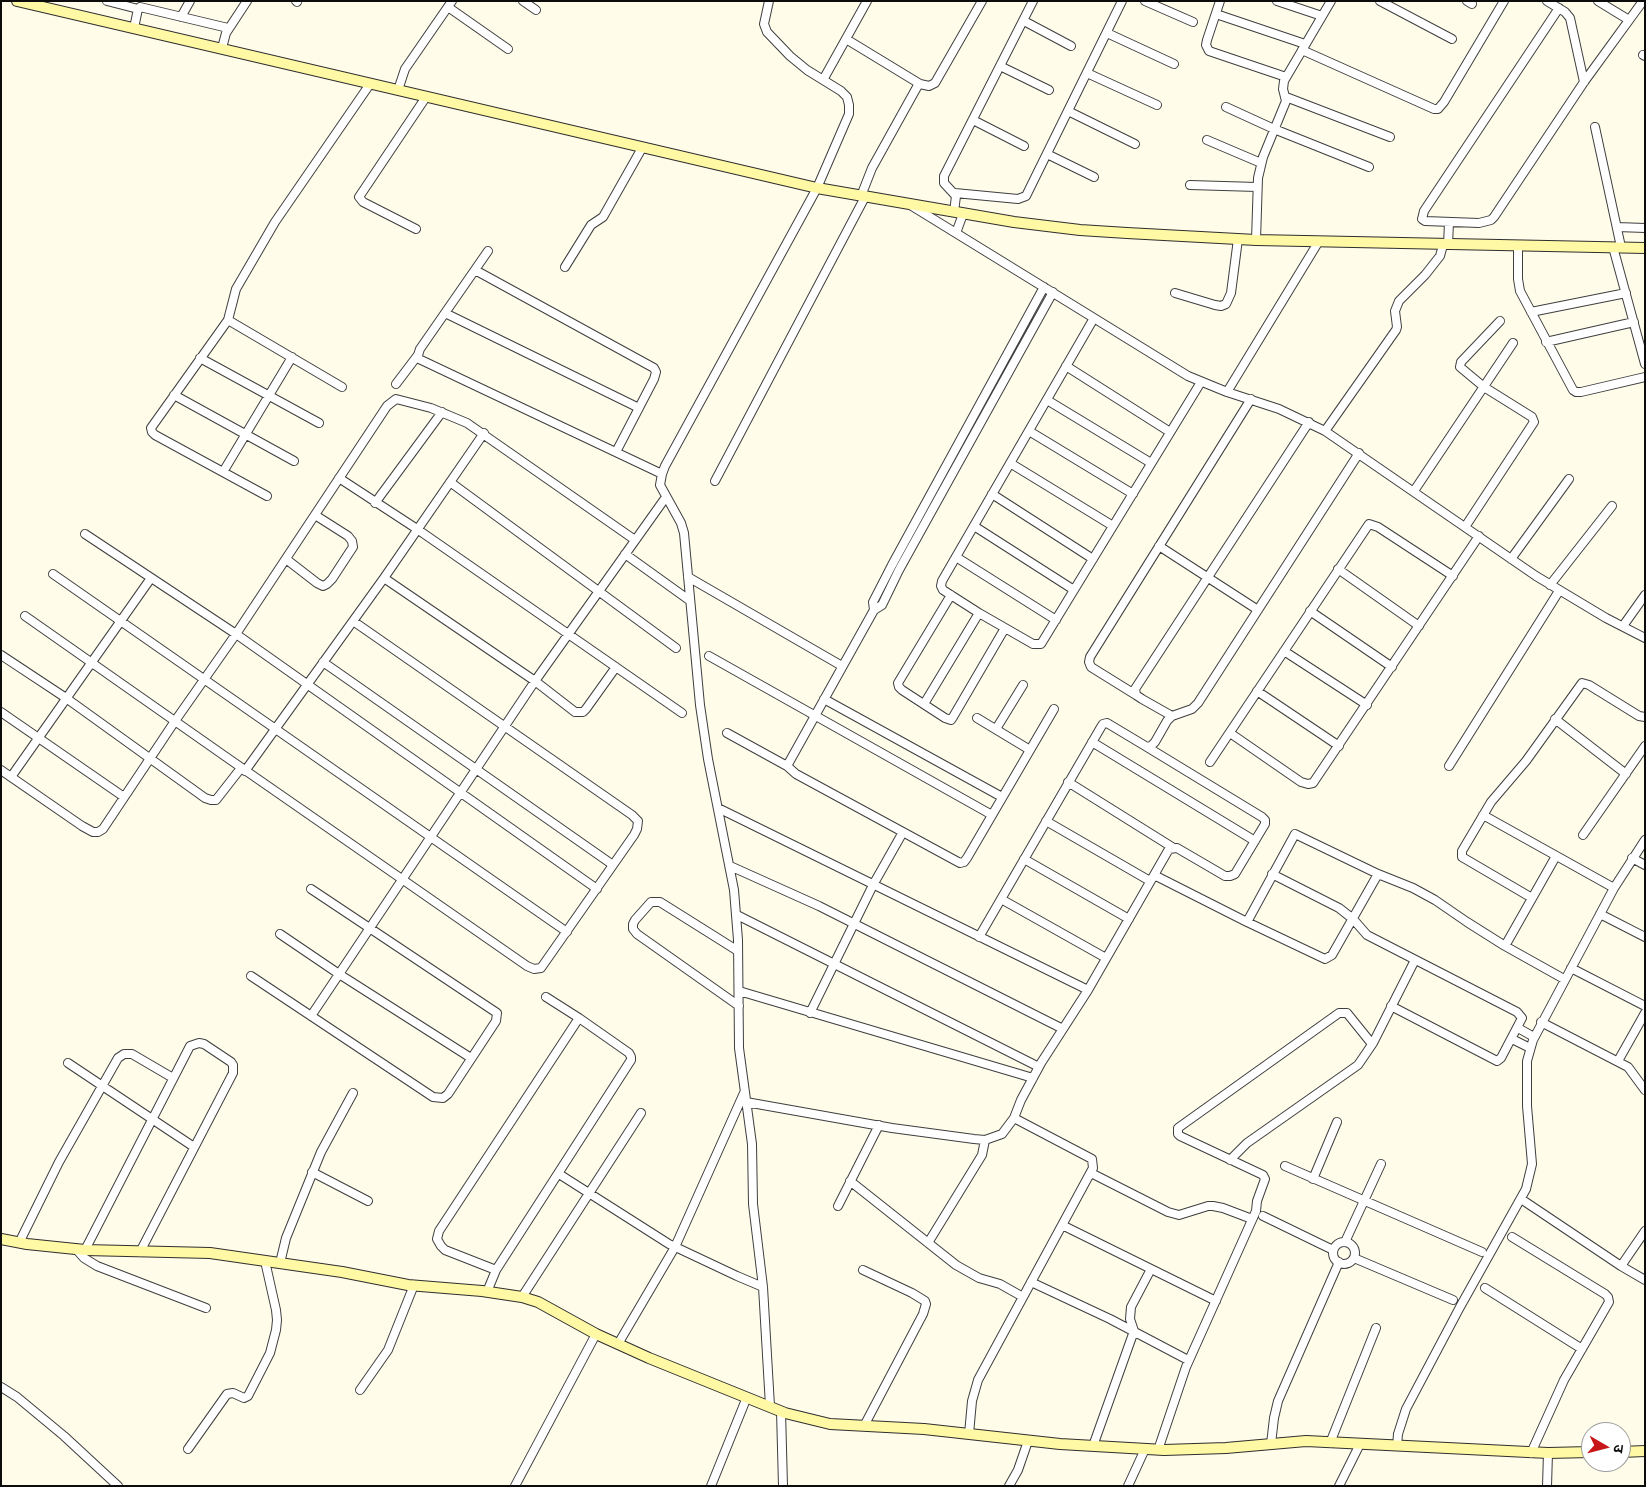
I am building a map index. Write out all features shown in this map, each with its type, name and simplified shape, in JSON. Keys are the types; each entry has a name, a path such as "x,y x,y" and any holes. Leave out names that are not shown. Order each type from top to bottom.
{"street":[{"path":"16,1 222,45 370,84 400,83 426,97 642,148 910,205 957,205 1022,199 1029,191 1048,154 1122,1"},
{"path":"107,1 135,8 144,8 227,31"},
{"path":"180,17 190,1"},
{"path":"222,45 227,31 247,1"},
{"path":"523,1 536,10"},
{"path":"769,1 764,24 767,32 790,56 841,91 847,97 849,114 819,185 662,474 660,485 682,523 699,696 708,759 730,866 737,915 739,1048 752,1144 754,1218 763,1287 770,1406"},
{"path":"823,80 867,1"},
{"path":"846,39 920,84 929,86 935,83 982,1"},
{"path":"956,233 957,205 943,180 1033,1"},
{"path":"1145,1 1193,22"},
{"path":"1220,1 1207,40 1206,45 1209,52 1286,78"},
{"path":"1277,1 1322,16"},
{"path":"1256,237 1257,187 1261,163 1285,106 1286,97 1283,89 1286,78 1331,1"},
{"path":"1380,1 1452,39"},
{"path":"1216,14 1304,47 1434,109 1438,109 1442,106 1504,1"},
{"path":"1547,1 1565,12 1570,18 1584,82"},
{"path":"1559,8 1422,216 1422,219 1425,221 1449,226 1479,223 1491,220 1494,217 1584,82 1643,1"},
{"path":"1599,2 1630,20"},
{"path":"400,83 450,4 508,49"},
{"path":"135,8 135,25"},
{"path":"1024,21 1071,46"},
{"path":"1107,33 1174,64"},
{"path":"1000,66 1049,90"},
{"path":"1087,73 1156,105"},
{"path":"267,496 152,432 151,428 228,320 236,289 275,222 370,84"},
{"path":"715,481 863,194 866,180 920,84"},
{"path":"416,229 363,202 359,198 426,97"},
{"path":"1286,97 1390,137"},
{"path":"1226,107 1274,129 1369,167"},
{"path":"1068,112 1134,144"},
{"path":"973,120 1024,146"},
{"path":"1595,127 1618,240 1626,293 1645,364"},
{"path":"1207,140 1261,163"},
{"path":"565,267 591,225 603,217 642,148"},
{"path":"1048,154 1094,177"},
{"path":"1190,185 1257,187"},
{"path":"910,205 1175,368 1201,382 1251,399 1325,430 1559,591 1645,638"},
{"path":"957,205 1080,230 1238,239 1256,237 1319,241 1518,246 1618,240 1645,248"},
{"path":"1325,430 1396,330 1395,311 1399,301 1425,276 1440,256 1446,243 1449,226"},
{"path":"1618,240 1645,228"},
{"path":"1174,293 1215,305 1221,306 1226,304 1231,293 1238,239"},
{"path":"1227,392 1319,241"},
{"path":"1518,246 1519,285 1546,342 1571,387 1576,392 1645,377"},
{"path":"396,384 418,355 488,251"},
{"path":"475,270 654,368 656,372 654,379 616,452"},
{"path":"787,766 874,610 873,602 895,568 922,519 946,467 1044,287"},
{"path":"922,519 954,472 1053,292"},
{"path":"1531,312 1626,293"},
{"path":"445,313 639,408"},
{"path":"1094,318 942,581 942,590 1005,628 1037,645 1044,641 1201,382"},
{"path":"228,320 342,388"},
{"path":"1465,527 1534,422 1532,418 1461,370 1460,365 1500,321"},
{"path":"1546,342 1634,322"},
{"path":"1414,491 1513,343"},
{"path":"418,355 423,362 662,474"},
{"path":"223,472 292,357"},
{"path":"200,358 319,423"},
{"path":"1000,366 1009,371"},
{"path":"1066,366 1170,432"},
{"path":"174,395 294,461"},
{"path":"1,770 82,826 93,832 103,829 236,634 387,406 396,398 468,422 635,540"},
{"path":"1172,716 1091,667 1088,662 1251,399"},
{"path":"1046,400 1151,463"},
{"path":"375,502 442,412"},
{"path":"974,416 981,422"},
{"path":"1136,695 1135,690 1138,684 1309,422"},
{"path":"1029,431 1133,494"},
{"path":"1,655 66,698 205,798 216,800 276,728 384,578 484,433"},
{"path":"1147,746 1151,746 1155,742 1172,716 1192,709 1198,703 1359,453"},
{"path":"1010,463 1113,526"},
{"path":"946,467 954,472"},
{"path":"339,478 682,713"},
{"path":"1511,559 1569,479"},
{"path":"450,482 676,648"},
{"path":"992,494 1093,559"},
{"path":"311,1016 535,681 666,497"},
{"path":"1550,585 1612,506"},
{"path":"286,558 322,586 332,579 349,553 352,547 352,540 315,515"},
{"path":"1210,762 1369,524 1378,527 1452,576"},
{"path":"974,526 1074,590"},
{"path":"85,534 236,634 597,889"},
{"path":"1230,733 1308,784 1314,783 1479,536"},
{"path":"1159,546 1258,610"},
{"path":"625,554 689,600"},
{"path":"956,557 1056,620"},
{"path":"1338,570 1419,626"},
{"path":"52,574 567,932"},
{"path":"688,577 842,666"},
{"path":"11,777 151,578"},
{"path":"384,578 535,681 575,712 583,712 616,667"},
{"path":"1449,766 1559,591"},
{"path":"951,595 898,683 902,690 948,720 951,720 1005,628"},
{"path":"1623,626 1645,595"},
{"path":"1310,611 1392,667"},
{"path":"924,704 980,613"},
{"path":"25,616 402,879 534,969 541,968 638,830 638,821 353,621"},
{"path":"1284,651 1367,704"},
{"path":"709,656 992,815"},
{"path":"323,662 613,865"},
{"path":"1532,898 1462,857 1462,851 1483,815 1499,791 1526,761 1582,683 1586,683 1639,716 1645,717"},
{"path":"996,729 1023,685"},
{"path":"1257,691 1340,746"},
{"path":"824,699 1002,798"},
{"path":"727,733 787,766 796,774 960,863 964,862 967,858 1054,709"},
{"path":"1,712 124,797"},
{"path":"977,718 1030,750"},
{"path":"1555,720 1626,774"},
{"path":"979,937 1068,782 1104,724 1147,746 1262,817 1265,820 1265,824 1235,874 1225,876 1177,848 1172,847 1068,782"},
{"path":"1092,742 1255,841"},
{"path":"1583,835 1645,746"},
{"path":"718,808 1088,990"},
{"path":"1483,815 1614,888"},
{"path":"1046,821 1152,878 1325,959 1332,955 1378,874"},
{"path":"810,1013 873,885 903,832"},
{"path":"1247,922 1295,834 1378,874 1413,888 1435,900 1505,946 1564,979"},
{"path":"1397,1446 1398,1434 1406,1409 1460,1307 1521,1199 1530,1176 1532,1164 1526,1106 1527,1061 1534,1037 1614,888 1645,840"},
{"path":"746,1102 878,1125 985,1140 1002,1134 1014,1118 1039,1067 1088,990 1169,849 1172,847"},
{"path":"1505,946 1556,856"},
{"path":"1632,858 1645,865"},
{"path":"1024,859 1129,919"},
{"path":"730,866 854,924 1063,1030"},
{"path":"1272,874 1339,908 1353,919 1367,935 1517,1012 1522,1018 1500,1060 1494,1061 1391,1006"},
{"path":"251,976 433,1097 443,1098 448,1094 496,1021 497,1013 311,889"},
{"path":"1001,899 1106,958"},
{"path":"738,951 660,902 651,902 633,924 633,928 638,934 739,1006"},
{"path":"1600,914 1645,937"},
{"path":"737,915 1039,1067"},
{"path":"280,934 338,974 472,1058"},
{"path":"1230,1160 1246,1142 1358,1065 1372,1044 1415,960"},
{"path":"1571,968 1645,1006"},
{"path":"738,991 1033,1078"},
{"path":"487,1292 496,1270 631,1060 628,1053 546,997"},
{"path":"1158,1450 1188,1360 1256,1211 1256,1201 1265,1181 1265,1177 1180,1136 1178,1128 1339,1013 1347,1013 1372,1044"},
{"path":"1618,1061 1645,1013"},
{"path":"496,1270 445,1250 437,1239 438,1231 579,1018"},
{"path":"1541,1022 1618,1061 1632,1071 1645,1090"},
{"path":"1518,1028 1534,1037"},
{"path":"1512,1038 1530,1048"},
{"path":"80,1249 190,1046 204,1044 231,1062 233,1073 140,1252"},
{"path":"19,1243 59,1162 118,1058 124,1054 132,1054 173,1078"},
{"path":"68,1063 194,1148"},
{"path":"618,1344 675,1247 744,1091"},
{"path":"280,1263 286,1238 312,1172 353,1093"},
{"path":"522,1297 641,1113"},
{"path":"969,1434 972,1401 978,1380 1091,1173 1093,1163 1092,1159 1014,1118"},
{"path":"1313,1179 1337,1122"},
{"path":"838,1206 878,1125"},
{"path":"928,1243 982,1155 985,1140"},
{"path":"1345,1242 1381,1164"},
{"path":"1285,1166 1482,1252"},
{"path":"312,1172 368,1201"},
{"path":"1091,1173 1168,1212 1179,1215 1213,1206 1252,1220"},
{"path":"559,1174 675,1247 763,1287"},
{"path":"850,1181 956,1265 980,1278 1000,1284 1023,1297"},
{"path":"1521,1199 1645,1280"},
{"path":"1263,1216 1333,1250"},
{"path":"1062,1225 1216,1301"},
{"path":"1621,1266 1645,1231"},
{"path":"1512,1237 1608,1297 1608,1306 1564,1380 1531,1453"},
{"path":"1,1239 19,1243 80,1249 210,1253 342,1272 414,1285 522,1297 538,1302 618,1344 781,1411 830,1424 924,1429 1028,1441 1158,1450 1226,1448 1306,1441 1548,1454 1581,1452"},
{"path":"1345,1242 1354,1248 1354,1258 1345,1264 1338,1262 1334,1257 1333,1250 1338,1244 1345,1242"},
{"path":"80,1249 84,1258 97,1266 206,1308"},
{"path":"1354,1258 1452,1300"},
{"path":"188,1449 226,1394 233,1393 244,1398 248,1396 270,1353 277,1320 265,1261"},
{"path":"1271,1444 1278,1401 1338,1262"},
{"path":"1093,1446 1134,1331 1130,1319 1131,1307 1151,1269"},
{"path":"863,1270 925,1301 926,1304 923,1314 864,1426"},
{"path":"1031,1282 1110,1318 1188,1360"},
{"path":"360,1390 388,1350 414,1285"},
{"path":"1485,1288 1582,1350"},
{"path":"1330,1442 1376,1328"},
{"path":"515,1486 596,1334"},
{"path":"1,1387 17,1396 118,1486"},
{"path":"710,1486 747,1397"},
{"path":"781,1411 783,1486"},
{"path":"1008,1486 1018,1470 1028,1441"},
{"path":"1339,1486 1360,1444"},
{"path":"1128,1486 1145,1449"},
{"path":"1631,1452 1645,1451"},
{"path":"1547,1486 1548,1454"}]}
